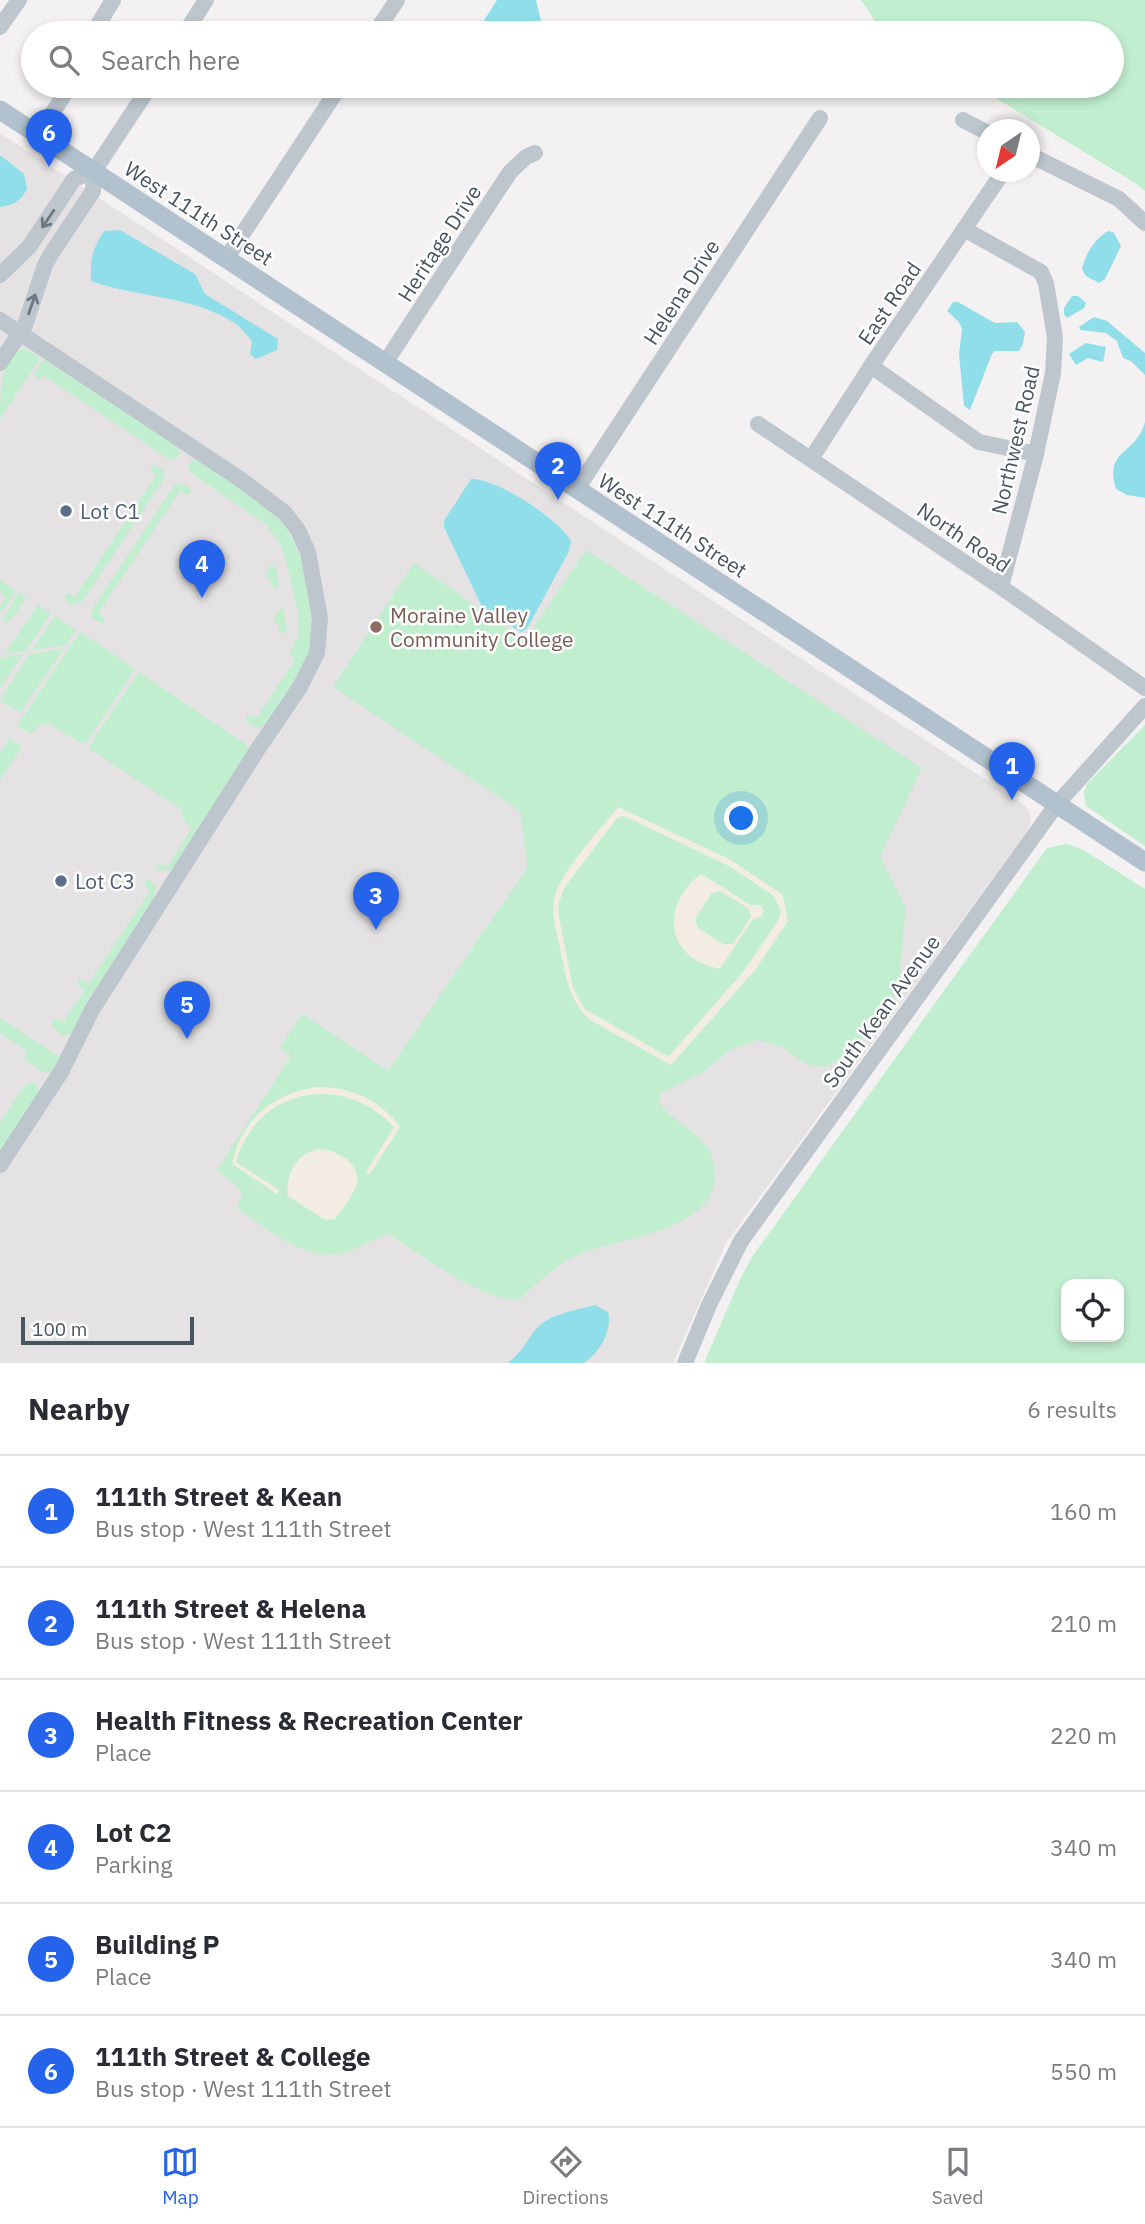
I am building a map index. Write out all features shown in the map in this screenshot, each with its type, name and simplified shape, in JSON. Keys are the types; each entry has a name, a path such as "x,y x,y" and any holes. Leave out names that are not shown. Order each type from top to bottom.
{"main road":[{"name":"West 111th Street","path":"0,110 1145,862"}],"street":[{"path":"0,27 19,0"},
{"path":"100,21 113,0"},
{"path":"192,21 206,0"},
{"path":"383,21 397,0"},
{"path":"38,135 62,98"},
{"path":"0,275 29,247 75,179 93,171 142,98"},
{"path":"226,258 332,98"},
{"name":"Helena Drive","path":"577,489 820,118"},
{"path":"963,120 977,127"},
{"name":"Heritage Drive","path":"385,363 510,172 517,164 535,153"},
{"path":"1040,160 1119,199 1145,223"},
{"path":"0,363 20,333 45,265 93,191 93,171"},
{"name":"East Road","path":"811,459 996,182"},
{"name":"Northwest Road","path":"964,229 1041,272 1046,283 1055,337 1053,373 1036,454 1001,587"},
{"path":"0,320 240,479 285,513 298,530 308,552 320,618 317,653 300,687 99,1000 79,1033 61,1072 0,1165"},
{"path":"871,366 979,442 1036,454"},
{"name":"North Road","path":"758,424 1001,587 1145,688"},
{"name":"South Kean Avenue","path":"685,1363 709,1305 741,1241 1057,804 1145,706"}],"shaded area":[{"name":"Moraine Valley Community College","path":"0,133 1024,805 1030,813 1028,830 726,1243 673,1363 0,1363"}],"green space":[{"path":"861,0 1145,0 1145,191 1040,125 1040,119 1030,119 996,98 1124,98 1124,21 875,21"},
{"path":"24,348 41,357 0,419 1,388 6,368 16,353"},
{"path":"44,359 176,446 180,451 177,458 170,460 44,376 39,379 33,375"},
{"path":"194,460 250,493 277,515 294,542 306,576 313,612 309,652 296,679 272,717 262,727 247,723 246,717 251,715 256,718 295,660 289,654 298,636 298,611 286,560 278,540 264,523 190,472 188,465"},
{"path":"153,465 163,470 163,480 82,602 72,605 65,600 65,595 69,593 75,597 156,475 150,470"},
{"path":"178,483 189,487 191,492 187,495 180,491 99,612 105,620 103,624 91,617 93,608"},
{"path":"586,550 922,768 880,857 906,908 898,990 856,1047 837,1062 822,1067 807,1064 781,1047 758,1040 730,1050 702,1073 662,1092 659,1100 664,1108 704,1142 710,1152 714,1163 714,1186 705,1203 689,1217 668,1227 570,1259 519,1300 503,1298 468,1284 389,1234 339,1254 311,1252 297,1247 237,1208 241,1190 217,1170 291,1056 280,1048 302,1014 388,1071 528,867 520,811 333,687 414,563 525,640"},
{"path":"271,565 276,567 279,585 277,589 270,585 272,581 265,576"},
{"path":"0,580 16,591 1,614 0,606 6,597 0,593"},
{"path":"19,592 26,597 22,604 10,620 2,621"},
{"path":"38,605 51,613 26,651 0,654 6,652"},
{"path":"283,608 287,629 283,634 278,630 280,626 273,620"},
{"path":"55,616 76,630 66,645 32,650"},
{"path":"80,632 135,669 87,742 83,744 47,723 38,726 31,734 17,726"},
{"path":"64,649 20,713 0,700 29,654"},
{"path":"23,654 0,689 0,658"},
{"path":"139,672 250,747 176,865 167,871 159,870 156,866 160,864 167,867 192,828 185,822 181,809 90,749 90,744"},
{"path":"1145,725 1145,846 1086,806 1084,793 1087,784"},
{"path":"10,738 22,747 0,780 0,752"},
{"path":"1067,844 1082,849 1145,889 1145,1363 704,1363 741,1277 754,1254 1047,848"},
{"path":"146,880 150,880 156,887 153,902 86,1004 73,1032 62,1035 52,1027 54,1018 63,1022 85,990 78,985 78,981 89,983 150,891 144,885"},
{"path":"0,1018 61,1058 51,1073 43,1072 24,1060 27,1051 0,1033"},
{"path":"30,1082 36,1084 39,1092 0,1153 0,1122 24,1086"}],"sand":[{"path":"618,807 731,860 783,895 788,921 755,970 671,1065 590,1020 584,1013 571,992 554,922 554,900 563,878","holes":["624,816 729,866 774,896 781,910 778,921 743,972 669,1056 585,1009 573,988 558,906 564,888 617,818"]},
{"path":"701,874 751,905 760,905 764,911 761,917 753,919 720,969 699,962 687,953 675,931 677,906 690,883","holes":["720,891 748,908 751,917 733,944 723,944 698,928 695,919 712,893"]},
{"path":"317,1087 341,1089 363,1096 383,1109 400,1127 370,1174 366,1172 394,1127 373,1110 351,1099 327,1094 304,1096 282,1103 262,1117 247,1137 236,1162 279,1190 277,1194 232,1164 243,1134 261,1111 286,1095"},
{"path":"318,1149 340,1155 356,1171 356,1186 335,1219 325,1220 288,1196 289,1180 294,1166 303,1156"}],"water":[{"path":"497,0 536,0 541,21 484,21"},
{"path":"0,155 24,174 27,188 16,202 0,207"},
{"path":"120,230 195,274 205,294 278,339 277,350 256,359 250,354 252,341 246,333 216,313 182,302 91,281 94,249 100,238 104,231"},
{"path":"1109,231 1114,233 1121,246 1105,279 1099,283 1086,276 1082,269 1091,247"},
{"path":"1072,296 1078,296 1086,303 1084,308 1067,318 1064,308"},
{"path":"953,302 958,302 995,323 1017,322 1025,332 1019,351 995,351 992,354 970,410 964,406 959,354 962,329 959,322 947,311"},
{"path":"1094,317 1107,321 1145,353 1145,375 1131,361 1123,358 1117,341 1106,333 1080,330 1079,327"},
{"path":"1086,343 1106,347 1103,362 1088,358 1076,365 1069,354"},
{"path":"1145,422 1145,498 1127,495 1116,489 1113,476 1118,459 1141,433"},
{"path":"471,479 495,485 526,501 554,522 571,541 569,551 527,629 521,632 482,607 444,527 444,521"},
{"path":"595,1305 608,1312 607,1333 599,1348 583,1363 508,1363 547,1320"}],"place":[{"name":"111th Street & College","path":"49,167"},
{"name":"111th Street & Helena","path":"558,500"},
{"name":"Lot C1","path":"66,511"},
{"name":"Lot C2","path":"202,598"},
{"name":"Moraine Valley Community College","path":"376,627"},
{"name":"111th Street & Kean","path":"1012,800"},
{"name":"Lot C3","path":"61,881"},
{"name":"Health Fitness & Recreation Center","path":"376,930"},
{"name":"Building P","path":"187,1039"}]}
